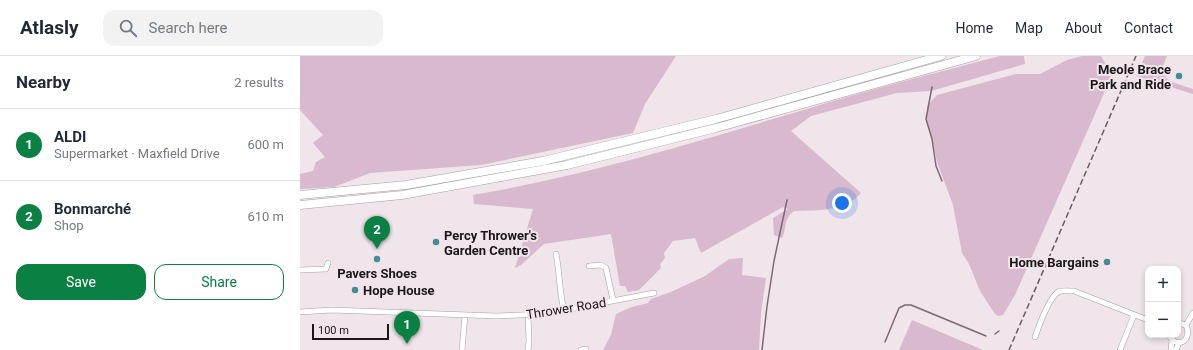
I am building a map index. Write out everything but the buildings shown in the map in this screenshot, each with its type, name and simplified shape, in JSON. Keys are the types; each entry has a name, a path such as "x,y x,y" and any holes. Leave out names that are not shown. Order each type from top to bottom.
{"highway":[{"path":"300,195 406,185 543,161 716,119 940,56"},
{"path":"300,205 402,195 567,165 716,128 976,56"}],"street":[{"path":"556,254 560,275 560,297 564,310"},
{"path":"300,270 328,270 328,263"},
{"path":"589,266 601,265 606,268 613,300"},
{"path":"1035,337 1049,304 1058,292 1074,291 1145,319"},
{"name":"Thrower Road","path":"300,312 332,310 528,316 654,293"},
{"path":"1193,313 1186,325 1189,336 1193,342"},
{"path":"462,350 464,315"},
{"path":"1120,350 1134,315"},
{"path":"528,316 528,350"},
{"path":"1181,324 1186,325"},
{"path":"1176,350 1179,342 1189,336"},
{"path":"1171,350 1171,338 1179,342"}],"shaded area":[{"path":"300,56 676,56 645,104 633,133 481,165 370,173 334,187 300,189 300,174 313,171 316,162 325,157 313,143 323,135 300,110"},
{"path":"1000,56 1024,56 1025,64 931,91 897,93 811,116 791,131 861,193 847,204 839,207 821,210 794,211 788,218 782,238 774,235 773,218 788,209 783,207 701,253 695,238 673,241 664,253 665,258 660,264 661,268 639,290 628,292 625,286 620,286 611,234 544,244 521,265 515,268 533,209 474,204 473,195 564,177 608,166 873,90"},
{"path":"1082,56 1101,56 1111,73 1109,82 1015,295 1003,315 998,316 995,314 980,291 969,264 962,253 953,205 937,162 927,123 927,106 937,95 1016,74 1040,74 1067,60"},
{"path":"1145,56 1167,56 1161,71 1169,81 1193,89 1193,94 1136,76"},
{"path":"743,258 742,275 766,278 761,313 759,350 603,350 611,335 616,314 632,307 648,303 651,299 671,292 705,276 729,259"},
{"path":"912,320 983,350 899,350"}],"waterway":[{"path":"932,87 926,119 932,139 936,166 942,181"},
{"path":"762,350 774,261 787,200"},
{"path":"885,342 899,308 905,305 911,305 986,336"},
{"path":"995,334 999,331"}],"railway":[{"path":"1009,350 1136,56"}],"place":[{"name":"Meole Brace Park and Ride","path":"1179,76"},
{"name":"Percy Thrower's Garden Centre","path":"436,242"},
{"name":"Bonmarché","path":"377,249"},
{"name":"Pavers Shoes","path":"377,259"},
{"name":"Home Bargains","path":"1107,262"},
{"name":"Hope House","path":"355,290"},
{"name":"ALDI","path":"407,344"}]}
